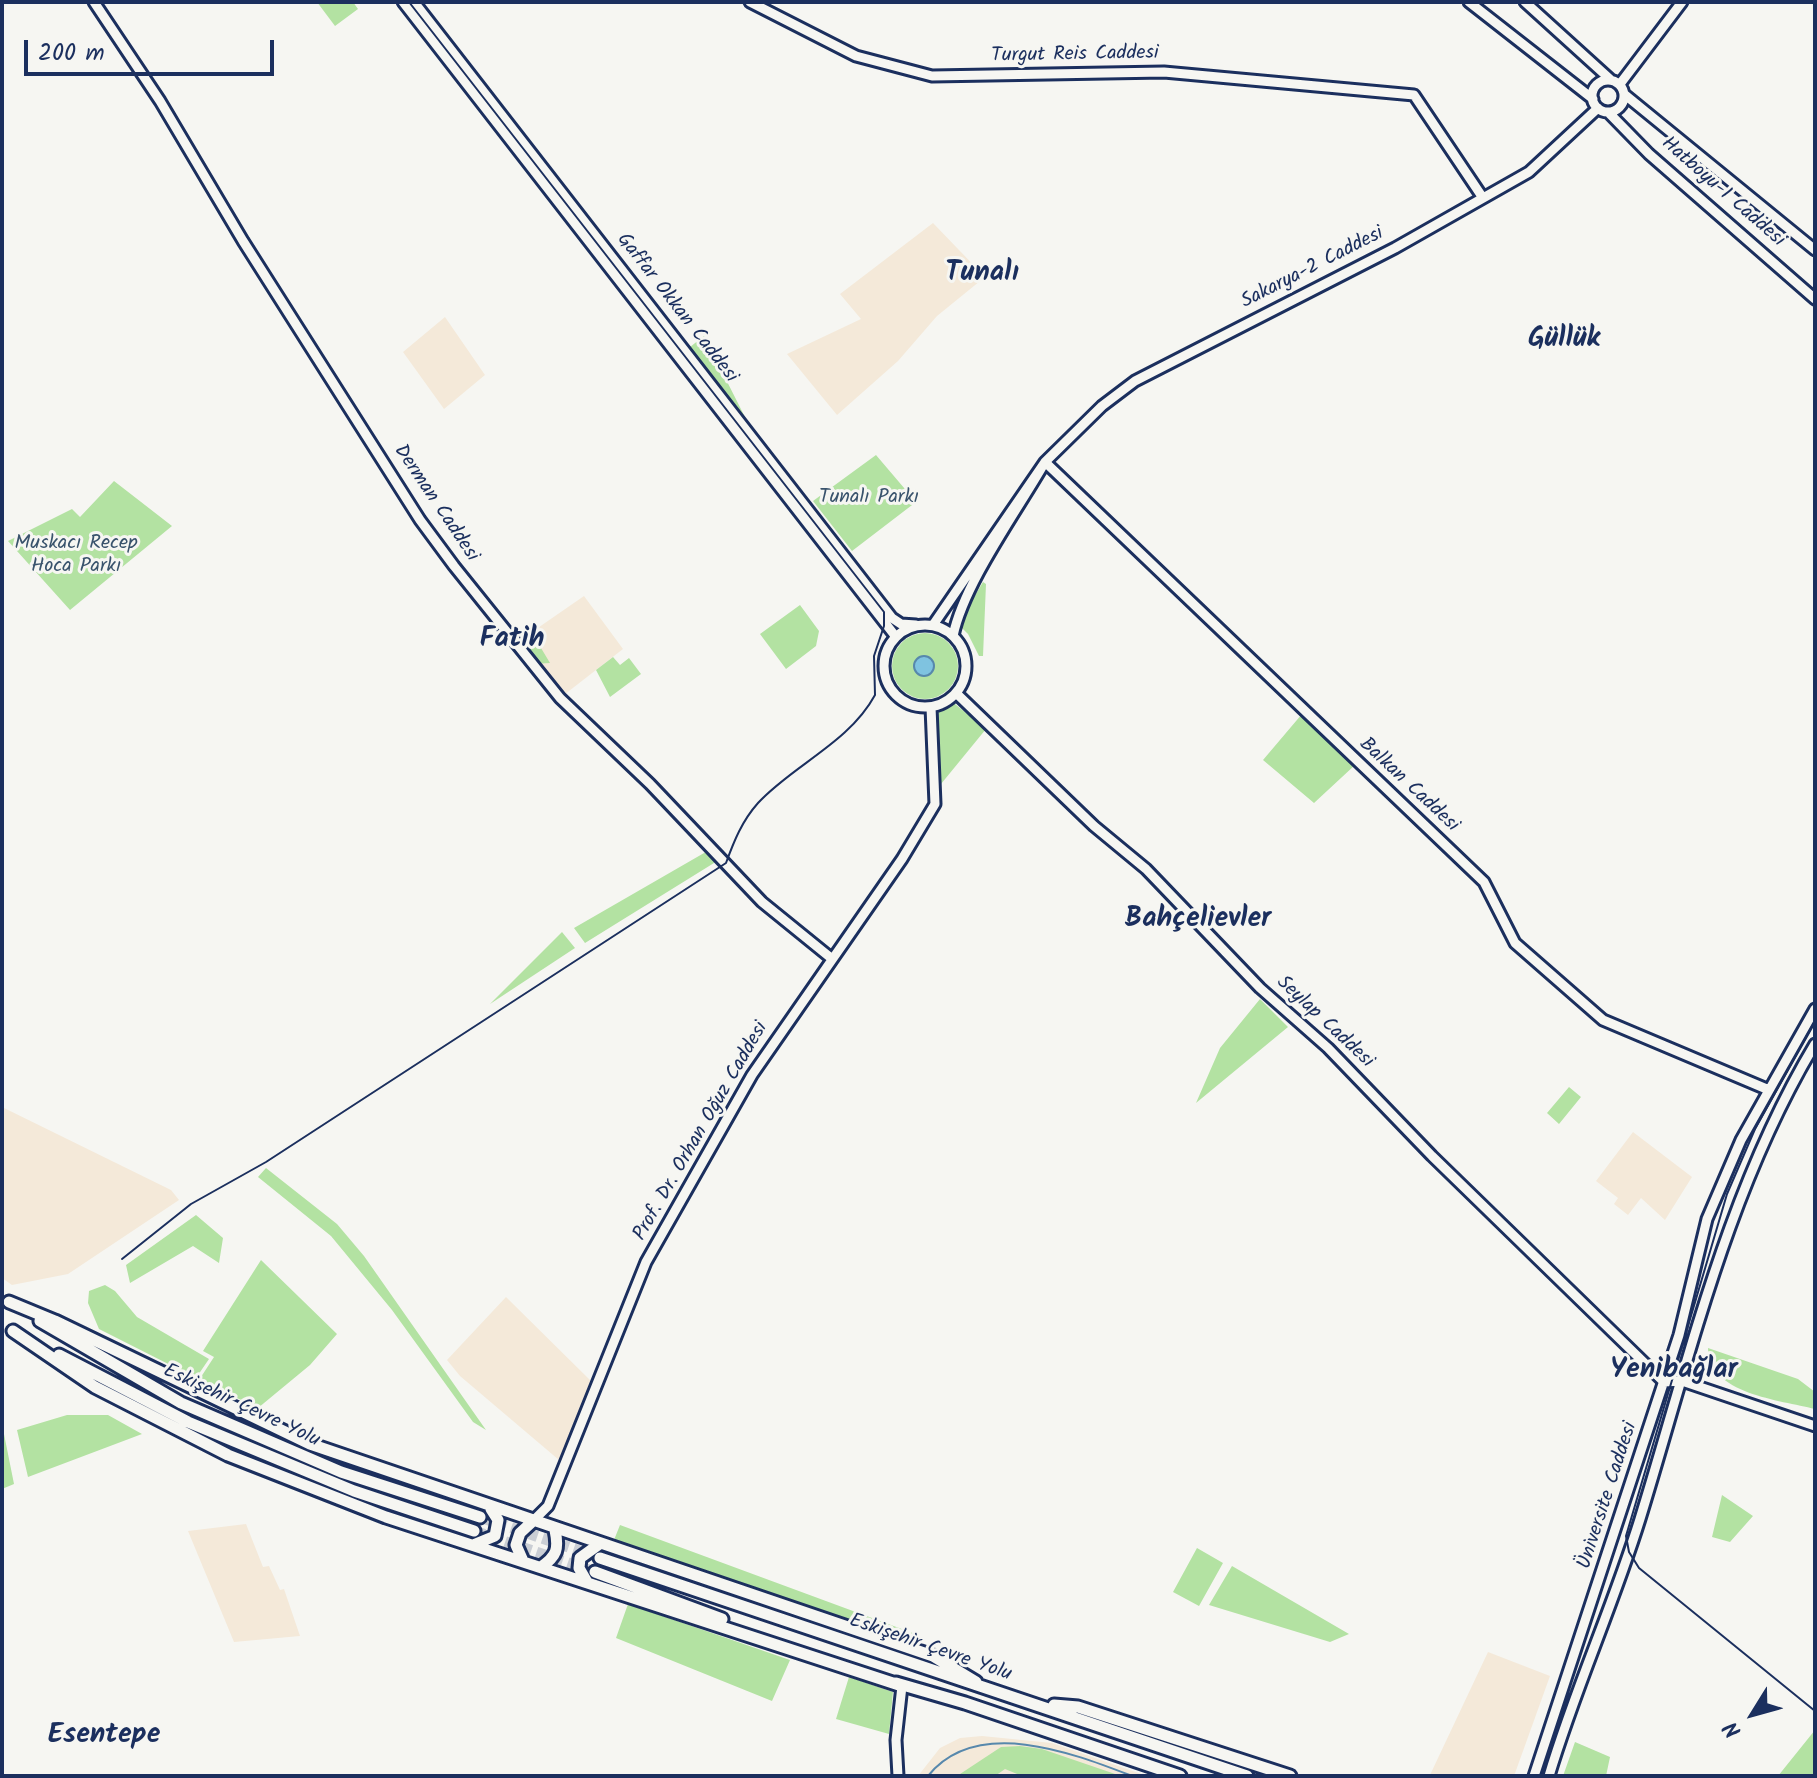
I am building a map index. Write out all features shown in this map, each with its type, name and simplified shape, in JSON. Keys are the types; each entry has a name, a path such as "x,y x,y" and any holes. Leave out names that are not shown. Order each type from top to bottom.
{"highway":[{"name":"Eskişehir Çevre Yolu","path":"6,1300 181,1403 341,1472 484,1512"},
{"path":"6,1300 310,1444 496,1515 498,1531 488,1542 473,1545"},
{"name":"Eskişehir Çevre Yolu","path":"2,1324 188,1422 354,1491 474,1531"},
{"path":"13,1331 95,1387 228,1455 386,1517 541,1567 554,1559 559,1547 555,1530"},
{"path":"484,1512 533,1521 933,1656 976,1682"},
{"path":"523,1561 516,1545 520,1533 533,1521"},
{"path":"591,1577 580,1573 580,1558 585,1551 599,1545"},
{"name":"Eskişehir Çevre Yolu","path":"600,1558 976,1682 1247,1776"},
{"name":"Eskişehir Çevre Yolu","path":"541,1567 591,1577 902,1686 965,1703 1177,1776"},
{"path":"1028,1702 1078,1707 1290,1776"}],"main road":[{"name":"Derman Caddesi","path":"94,2 160,101 243,241 420,520 454,566 560,698 650,784 762,902 831,958"},
{"name":"Gaffar Okkan Caddesi","path":"403,2 896,637"},
{"name":"Gaffar Okkan Caddesi","path":"414,2 892,618 901,624 916,625"},
{"name":"Turgut Reis Caddesi","path":"750,2 856,56 932,76 1164,72 1414,95 1483,198"},
{"name":"Hatboyu-1 Caddesi","path":"1469,2 1599,107 1815,299"},
{"path":"1525,2 1618,86 1815,250"},
{"path":"1618,86 1597,85 1599,107 1622,105 1618,86 1682,2"},
{"name":"Sakarya-2 Caddesi","path":"933,625 1045,462 1102,406 1135,381 1176,357 1395,248 1529,172 1599,107"},
{"name":"Sakarya-2 Caddesi","path":"953,636 957,618 1045,462"},
{"name":"Balkan Caddesi","path":"1045,462 1484,882 1515,943 1548,975 1603,1020 1769,1090"},
{"path":"916,625 933,625 953,636 965,655 966,666 956,693 931,707 920,707 900,699 886,679 885,653 896,637 916,625"},
{"name":"Seylap Caddesi","path":"956,693 1094,826 1146,869 1260,988 1328,1048 1523,1246 1664,1382"},
{"name":"Prof. Dr. Orhan Oğuz Caddesi","path":"548,1506 646,1262 752,1075 902,859 935,804 931,707"},
{"name":"Üniversite Caddesi","path":"1534,1776 1664,1382 1707,1219 1741,1140 1815,1009"},
{"name":"Üniversite Caddesi","path":"1549,1776 1633,1542 1728,1225 1784,1097 1815,1044"},
{"path":"1664,1382 1682,1381 1815,1426"},
{"path":"533,1521 548,1506 555,1530"},
{"path":"898,1776 896,1740 902,1686"}],"shaded area":[{"path":"933,223 985,277 937,316 898,361 837,415 787,354 861,319 840,294"},
{"path":"445,317 485,375 444,409 403,352"},
{"path":"584,596 623,649 560,698 516,643"},
{"path":"2,1107 171,1190 179,1200 68,1274 12,1285 2,1278"},
{"path":"1633,1132 1692,1177 1665,1220 1641,1198 1628,1215 1614,1204 1618,1198 1596,1181"},
{"path":"506,1297 591,1381 559,1460 460,1376 447,1360"},
{"path":"246,1524 263,1567 269,1566 280,1590 284,1589 300,1636 234,1642 188,1531"},
{"path":"1488,1652 1550,1676 1514,1776 1430,1775"},
{"path":"982,1736 1052,1743 1147,1776 918,1776 940,1748 960,1738"}],"green space":[{"path":"317,2 353,2 358,9 335,26"},
{"path":"704,336 751,429 690,347"},
{"name":"Tunalı Parkı","path":"876,455 916,502 852,551 813,501"},
{"name":"Muskacı Recep Hoca Parkı","path":"114,481 172,526 70,610 8,541 72,509 80,517"},
{"path":"983,582 986,584 983,656 979,656 968,634 958,624"},
{"path":"800,605 819,631 816,646 786,669 760,634"},
{"path":"532,633 550,663 533,664 516,643"},
{"path":"919,633 931,633 943,638 953,648 958,666 956,679 943,694 931,699 919,699 907,694 897,684 892,672 892,660 897,648 907,638"},
{"path":"613,657 620,665 629,658 641,674 610,697 596,670"},
{"path":"950,700 986,729 941,784 932,710"},
{"path":"1302,714 1355,765 1314,803 1263,760"},
{"path":"711,849 716,858 714,863 585,943 574,928"},
{"path":"562,932 575,948 490,1004"},
{"path":"1260,999 1288,1027 1196,1103 1220,1048"},
{"path":"1569,1087 1581,1097 1559,1124 1547,1113"},
{"path":"266,1168 337,1224 364,1256 486,1430 473,1422 392,1310 331,1236 258,1177"},
{"path":"196,1215 223,1238 219,1263 193,1246 130,1283 126,1265"},
{"path":"261,1260 337,1334 310,1365 258,1408 199,1380 214,1357 203,1351"},
{"path":"105,1285 115,1291 137,1317 209,1359 196,1378 99,1329 88,1303 89,1291"},
{"path":"1708,1348 1798,1379 1815,1392 1815,1409 1766,1398 1733,1385 1720,1376 1711,1363"},
{"path":"67,1415 108,1415 142,1434 28,1477 17,1430"},
{"path":"2,1424 14,1484 2,1489"},
{"path":"1722,1495 1753,1516 1730,1542 1712,1537"},
{"path":"620,1525 918,1635 914,1647 612,1545"},
{"path":"1197,1548 1223,1563 1199,1606 1173,1592"},
{"path":"1232,1566 1349,1634 1330,1642 1209,1605"},
{"path":"628,1604 790,1660 772,1701 616,1638"},
{"path":"849,1677 893,1692 889,1734 836,1719"},
{"path":"1815,1730 1815,1776 1778,1776"},
{"path":"1575,1742 1610,1757 1606,1776 1563,1776"},
{"path":"1001,1747 1042,1749 1121,1776 1022,1776 1005,1769 995,1776 957,1776"}],"water":[{"path":"924,656 931,659 934,666 931,673 924,676 917,673 914,666 917,659"}],"waterway":[{"path":"928,1776 948,1758 973,1747 999,1743 1055,1750 1132,1776"}],"tunnel":[{"path":"480,1517 592,1555"},
{"path":"474,1531 595,1572"}],"tram line":[{"path":"122,1259 191,1204 266,1162 726,863 739,832 758,803 851,727 875,695 874,656 884,626 884,612 409,2"},
{"path":"1815,1021 1755,1129 1727,1194 1626,1536 1629,1552 1639,1568 1815,1711"}],"district":[{"name":"Tunalı","path":"982,275"},
{"name":"Güllük","path":"1564,341"},
{"name":"Fatih","path":"512,641"},
{"name":"Bahçelievler","path":"1198,921"},
{"name":"Yenibağlar","path":"1674,1372"},
{"name":"Esentepe","path":"104,1737"}]}
